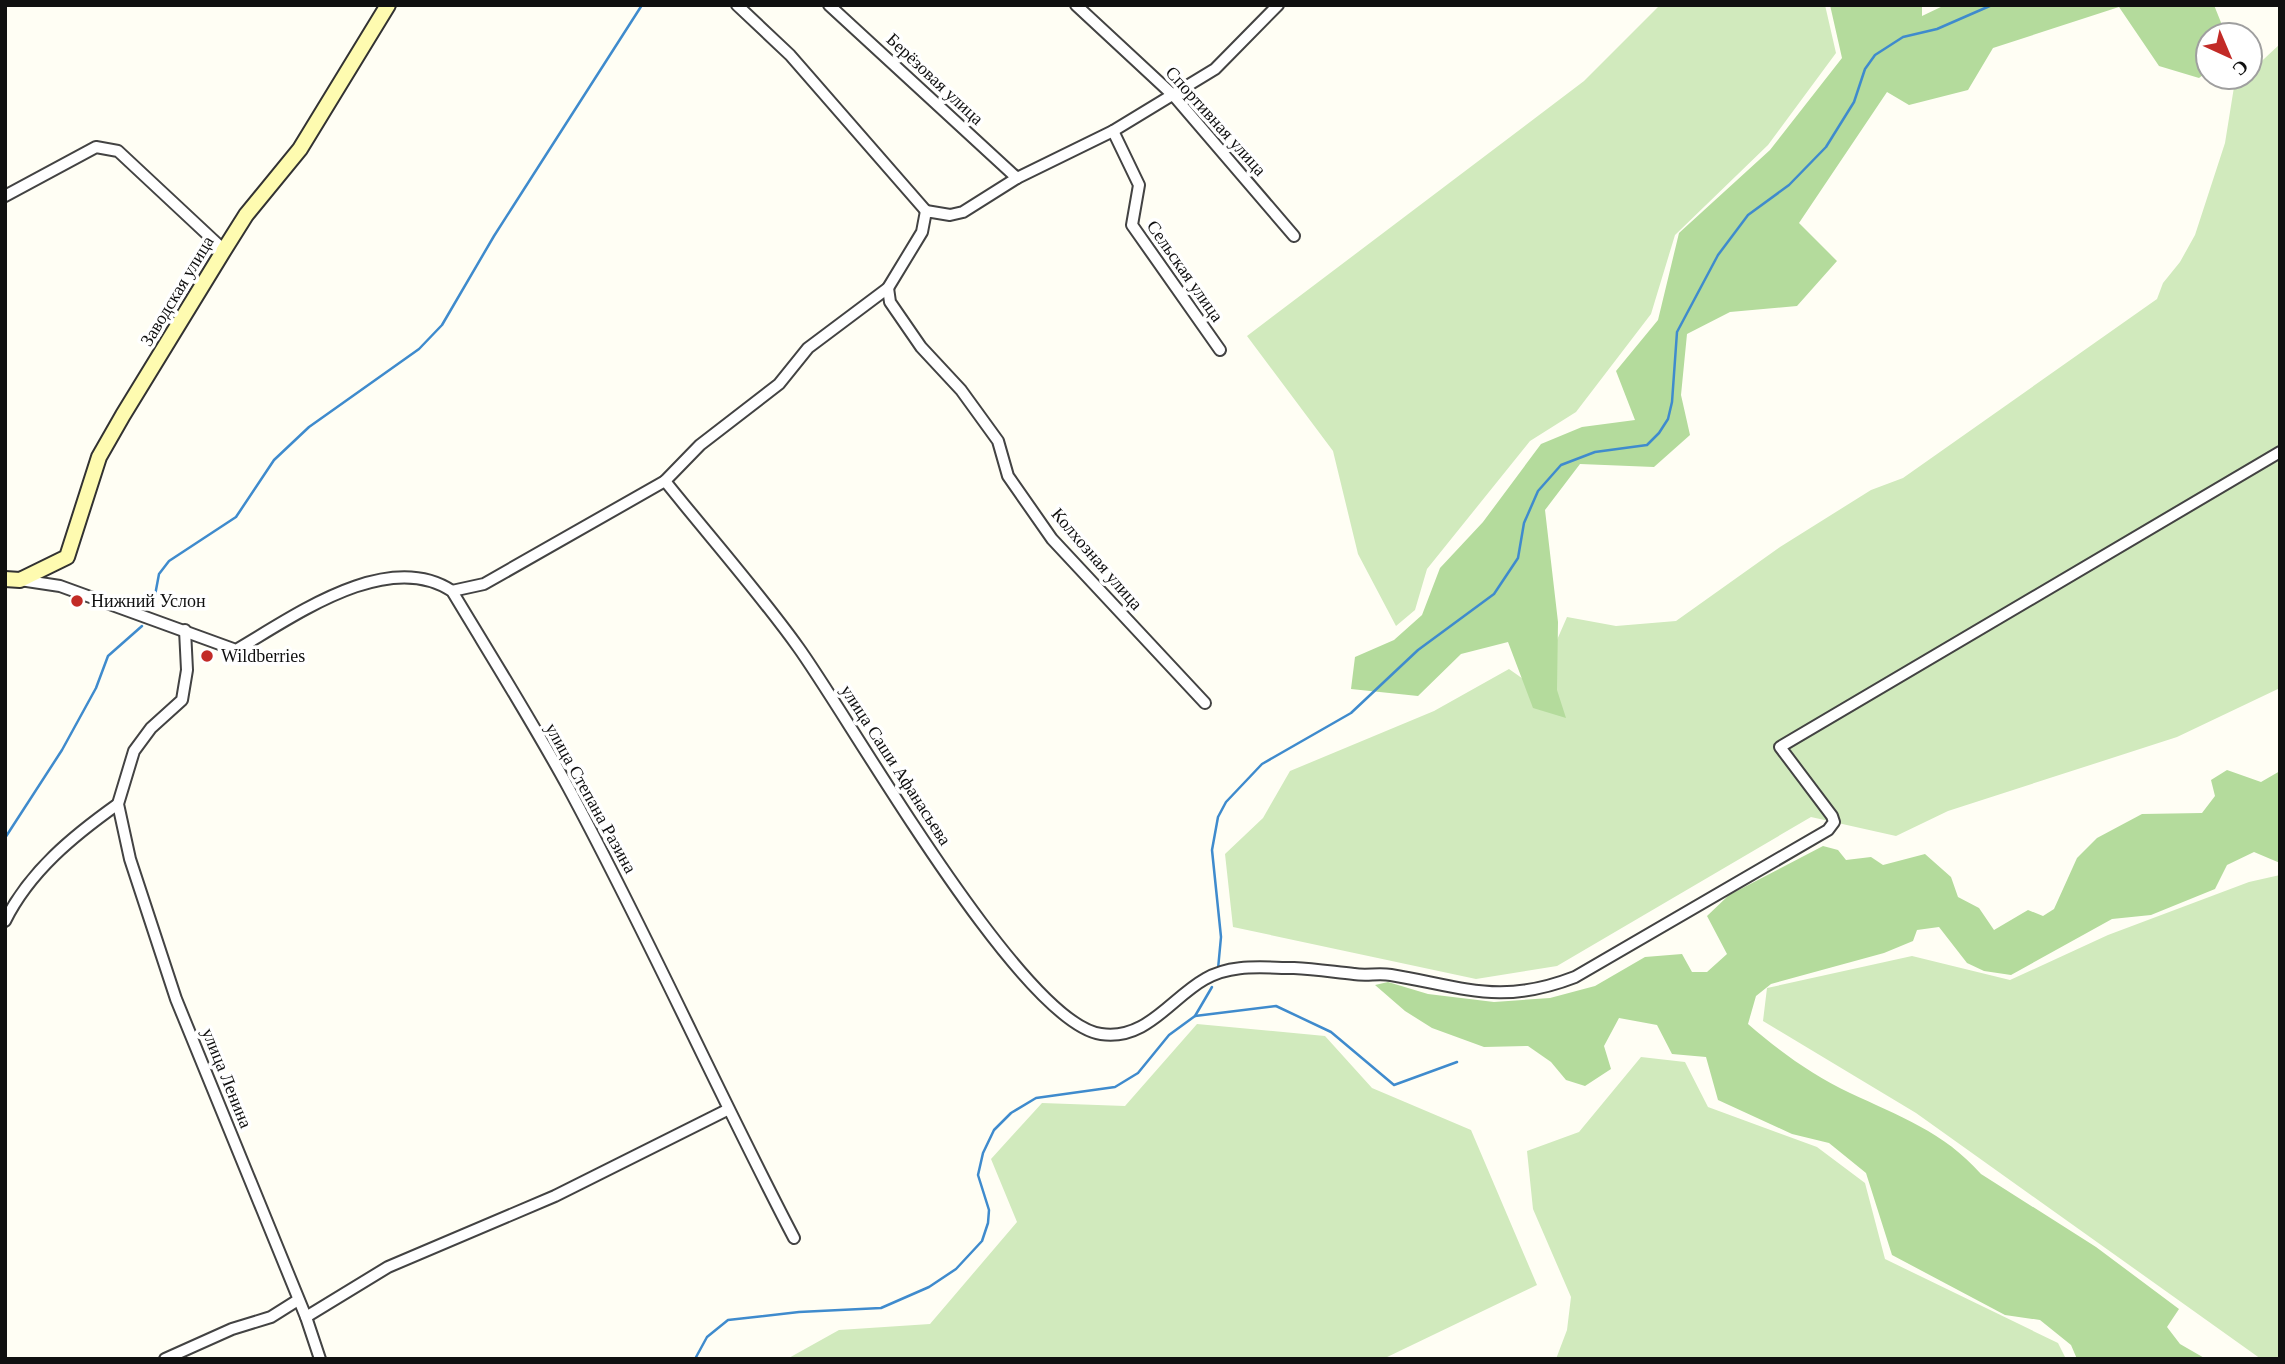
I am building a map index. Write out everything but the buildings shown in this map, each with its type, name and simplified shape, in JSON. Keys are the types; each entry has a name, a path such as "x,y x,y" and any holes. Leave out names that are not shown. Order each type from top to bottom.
{"street":[{"name":"Заводская улица","path":"13,580 67,557 99,457 246,215 300,149 388,5"},
{"path":"737,5 790,55 926,211 938,214 963,212 1017,178 1113,131 1174,96 1215,69 1278,5"},
{"name":"Берёзовая улица","path":"829,5 1017,178"},
{"name":"Спортивная улица","path":"1076,5 1174,96 1294,236"},
{"name":"Сельская улица","path":"1113,131 1139,185 1132,225 1220,350"},
{"path":"5,196 96,146 104,147 118,151 224,250"},
{"path":"13,580 60,586 185,629 236,650 358,585 397,576 424,579 452,591 484,584 665,481 700,445 779,384 808,348 888,288 922,232 926,211"},
{"name":"Колхозная улица","path":"888,288 890,302 920,347 961,390 998,441 1008,476 1052,539 1205,703"},
{"name":"улица Саши Афанасьева","path":"665,481 799,647 970,909 1061,1013 1081,1027 1100,1034 1121,1034 1162,1014 1207,978 1237,967 1334,969 1353,974 1389,975 1445,988 1496,994 1528,991 1575,977 1828,830 1834,822 1832,816 1780,747 2280,452"},
{"name":"улица Степана Разина","path":"452,591 568,786 694,1032 727,1110 794,1238"},
{"path":"5,921 16,900 67,840 118,804 134,751 151,729 182,700 187,670 185,629"},
{"name":"улица Ленина","path":"118,804 130,859 177,999 306,1317 320,1359"},
{"path":"306,1317 388,1267 555,1196 727,1110"},
{"path":"165,1359 232,1329 271,1317 298,1300"}],"green space":[{"path":"1660,5 1825,5 1836,53 1768,145 1675,235 1651,314 1576,412 1530,441 1427,569 1415,610 1396,626 1358,554 1333,451 1247,336 1584,81"},
{"path":"1830,5 1922,5 1922,16 1945,5 2214,5 2220,21 2194,21 2194,76 2159,66 2119,7 1993,48 1968,90 1909,105 1887,92 1799,223 1837,261 1797,306 1730,312 1687,334 1681,395 1690,435 1654,467 1580,464 1545,510 1558,622 1557,690 1566,718 1533,708 1508,642 1461,654 1418,696 1351,689 1355,657 1394,640 1422,615 1440,568 1483,522 1541,444 1582,427 1635,420 1616,371 1658,320 1679,233 1770,150 1842,58"},
{"path":"2280,44 2280,688 2177,737 1948,811 1896,836 1811,817 1557,966 1476,979 1233,927 1225,854 1263,818 1290,771 1434,711 1509,669 1536,688 1567,617 1616,626 1676,621 1780,547 1871,490 1903,478 2157,299 2163,283 2180,262 2195,235 2225,143 2233,91 2264,91 2264,59"},
{"path":"2227,770 2261,782 2280,771 2280,863 2254,852 2227,865 2215,889 2151,915 2112,919 2011,975 1984,971 1967,963 1939,927 1917,930 1913,941 1884,953 1771,984 1756,996 1748,1024 1784,1053 1822,1078 1936,1136 1967,1159 1981,1174 2096,1247 2179,1309 2167,1327 2180,1344 2206,1359 2077,1359 2071,1345 2040,1320 2005,1315 1892,1255 1866,1173 1829,1143 1792,1134 1718,1100 1706,1057 1672,1054 1657,1025 1619,1018 1604,1046 1611,1069 1585,1086 1566,1080 1551,1062 1528,1046 1484,1047 1432,1028 1405,1011 1375,985 1388,982 1428,994 1494,1002 1550,998 1595,986 1645,957 1682,954 1692,972 1707,972 1727,954 1707,916 1729,895 1823,846 1838,850 1846,860 1871,857 1883,865 1925,854 1951,877 1958,897 1979,908 1994,930 2028,910 2043,916 2054,909 2077,858 2097,838 2142,814 2202,813 2215,796 2211,780"},
{"path":"2280,875 2280,1359 2261,1359 1916,1113 1763,1021 1767,988 1912,956 2010,980 2108,935 2249,882"},
{"path":"1197,1024 1325,1036 1372,1088 1471,1130 1537,1285 1383,1359 787,1359 839,1330 930,1324 1017,1222 991,1159 1042,1103 1125,1106"},
{"path":"1641,1057 1685,1062 1708,1107 1817,1147 1865,1183 1885,1259 2058,1343 2066,1359 1556,1359 1567,1330 1571,1297 1533,1209 1527,1151 1579,1132"}],"waterway":[{"path":"153,606 159,574 169,561 236,517 274,460 309,427 419,349 442,325 494,236 642,5"},
{"path":"1218,969 1221,937 1212,850 1218,817 1226,802 1262,764 1351,713 1418,650 1494,594 1518,558 1524,523 1538,491 1561,465 1595,452 1647,445 1659,433 1668,419 1672,402 1677,332 1718,255 1748,215 1789,185 1826,147 1854,102 1865,69 1875,55 1903,37 1937,29 1992,5"},
{"path":"5,838 62,750 96,688 108,656 142,626"},
{"path":"1195,1016 1212,987"},
{"path":"695,1359 707,1337 728,1320 799,1312 881,1308 929,1287 956,1269 982,1241 988,1223 989,1210 978,1175 983,1153 994,1130 1011,1113 1036,1098 1115,1087 1138,1073 1169,1035 1195,1016 1276,1006 1331,1032 1394,1085 1457,1062"}],"place":[{"name":"Нижний Услон","path":"77,601"},
{"name":"Wildberries","path":"207,656"}]}
